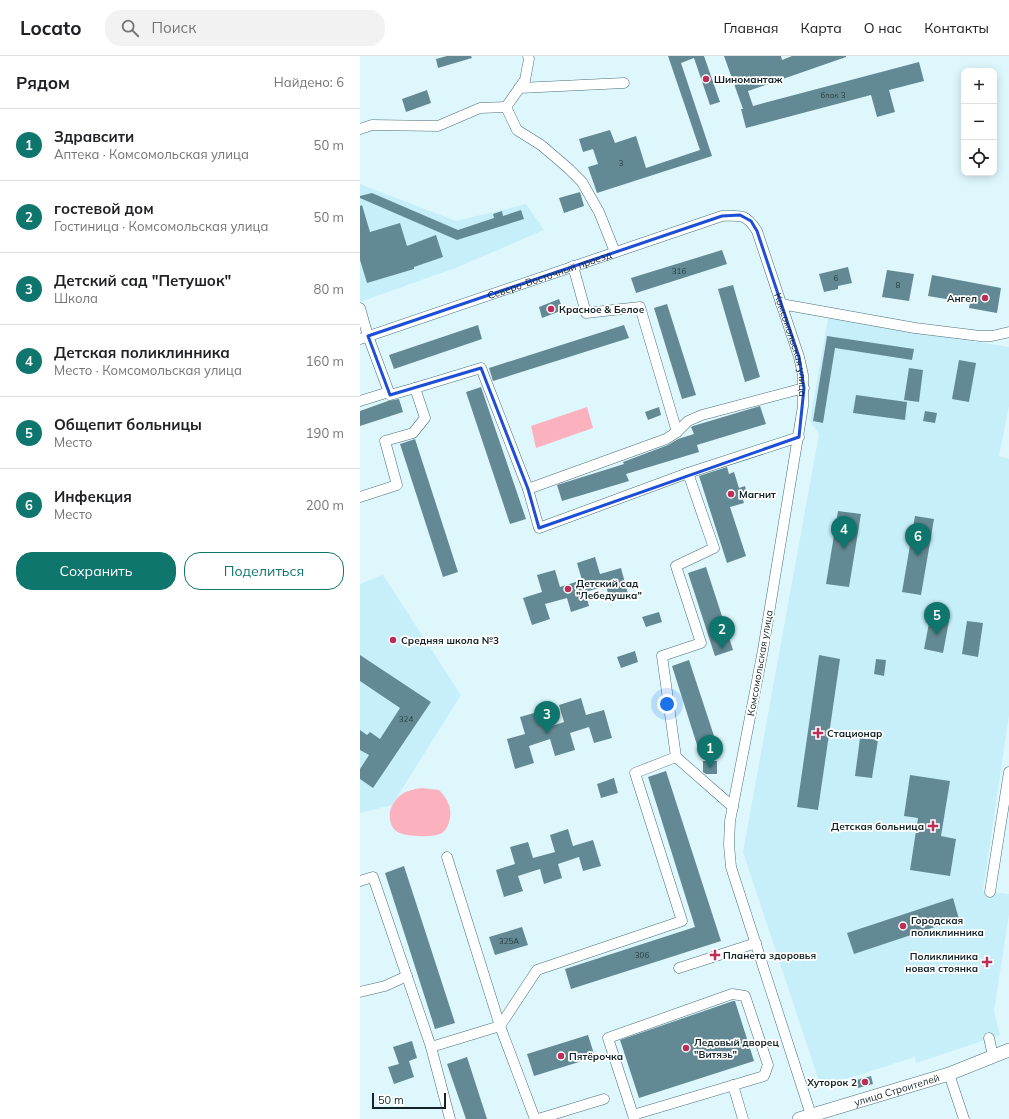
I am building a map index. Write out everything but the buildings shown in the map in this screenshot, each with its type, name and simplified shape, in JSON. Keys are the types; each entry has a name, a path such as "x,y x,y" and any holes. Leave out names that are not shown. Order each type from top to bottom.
{"main road":[{"name":"улица Строителей","path":"805,1117 949,1074 1009,1050"}],"street":[{"path":"506,107 525,80 529,59 528,56"},
{"path":"519,88 624,83"},
{"path":"360,129 372,125 438,126 480,108 506,107"},
{"path":"506,107 517,130 541,144 582,182 599,212 615,252"},
{"name":"Северо-Восточный проезд","path":"364,337 722,216 740,215"},
{"name":"Комсомольская улица","path":"740,215 751,221 757,231 799,357 804,388 799,437 763,650 730,822 729,845 731,867 756,943 805,1117"},
{"path":"573,266 586,313 640,307 677,432"},
{"path":"781,304 916,328 980,336 992,336 1009,332"},
{"path":"360,308 364,337 390,395 481,368 528,488 539,528 688,473 799,437"},
{"path":"360,497 397,485 386,441 413,433 425,418 415,388"},
{"path":"528,488 666,440 688,421 702,415 804,388"},
{"path":"360,401 388,392"},
{"path":"688,473 714,548 676,566 701,643 662,656 676,757 733,807"},
{"path":"431,1047 500,1026 537,970 682,921 635,773 676,757"},
{"path":"990,892 1009,772"},
{"path":"446,857 500,1026 535,1119"},
{"path":"360,881 373,877 431,1047 450,1119"},
{"path":"679,968 756,943"},
{"path":"360,992 385,986 407,976"},
{"path":"732,994 745,996 768,1065 764,1076 634,1117 608,1038 732,994"},
{"path":"989,1038 993,1056"},
{"path":"949,1074 964,1119"},
{"path":"733,1085 743,1119"},
{"path":"538,1119 604,1098"}],"highlighted area":[{"path":"740,215 751,221 757,231 799,357 804,388 799,437 539,528 528,489 481,368 390,395 368,336 722,216"}],"shaded area":[{"path":"360,184 456,221 526,204 544,230 458,267 360,302"},
{"path":"828,318 1009,347 1009,406 999,456 1009,459 1009,715 983,891 1009,894 1009,914 994,1011 1000,1035 916,1063 915,1057 821,1087 743,852 819,434 810,421"},
{"path":"587,407 593,428 536,448 531,426"},
{"name":"Средняя школа №3","path":"383,575 461,695 392,805 360,813 360,584"},
{"path":"422,788 439,790 446,799 450,812 450,820 447,828 442,833 432,836 412,836 396,831 392,826 390,819 390,812 395,801 405,792"}],"place":[{"name":"Шиномантаж","path":"706,79"},
{"name":"Ангел","path":"985,298"},
{"name":"Красное & Белое","path":"551,309"},
{"name":"Магнит","path":"731,494"},
{"name":"Детская поликлинника","path":"844,549"},
{"name":"Инфекция","path":"918,556"},
{"name":"Детский сад \"Лебедушка\"","path":"568,589"},
{"name":"Общепит больницы","path":"937,635"},
{"name":"Средняя школа №3","path":"393,640"},
{"name":"гостевой дом","path":"722,649"},
{"name":"Стационар","path":"818,733"},
{"name":"Детский сад \"Петушок\"","path":"547,734"},
{"name":"Здравсити","path":"710,768"},
{"name":"Детская больница","path":"933,826"},
{"name":"Городская поликлинника","path":"903,926"},
{"name":"Планета здоровья","path":"715,955"},
{"name":"Поликлиника новая стоянка","path":"987,962"},
{"name":"Ледовый дворец \"Витязь\"","path":"686,1048"},
{"name":"Пятёрочка","path":"561,1056"},
{"name":"Хуторок 2","path":"865,1082"}]}
